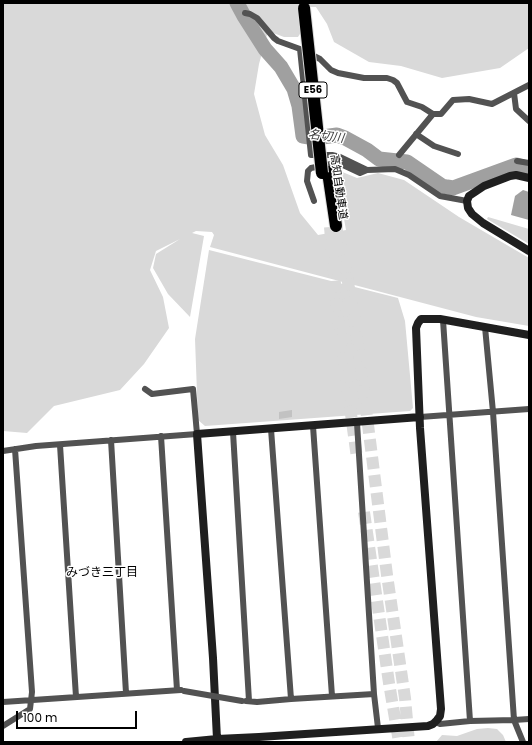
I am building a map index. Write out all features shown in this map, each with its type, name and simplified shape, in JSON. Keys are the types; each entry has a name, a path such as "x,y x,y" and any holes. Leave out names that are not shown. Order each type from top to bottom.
{"highway":[{"name":"高知自動車道","path":"308,8 315,62 325,172 333,227"}],"street":[{"path":"245,13 257,18 278,41 300,48 320,59 331,70 338,73 364,78 387,78 393,80 399,87 407,102 422,107 433,114 440,114 453,100 470,99 492,104 529,85"},
{"path":"300,48 311,155 332,155 340,157 367,170"},
{"path":"514,93 516,108 529,121"},
{"path":"400,155 433,114"},
{"path":"416,134 434,146 458,154"},
{"path":"517,161 529,163"},
{"path":"314,201 307,181 308,171 311,168 331,164 343,165 360,173 367,170 395,169 409,175 440,196 467,201"},
{"path":"529,178 516,175 510,176 484,186 469,196 467,201 468,208 472,214 483,223 529,250"},
{"path":"186,742 378,728 428,726 435,722 440,716 441,709 420,417 416,328 421,319 443,320 529,335"},
{"path":"443,320 470,721"},
{"path":"485,327 493,412 514,720 523,742"},
{"path":"145,389 152,394 193,389 213,658 217,740"},
{"path":"3,451 36,446 161,436 357,423 529,409"},
{"path":"357,423 374,694 378,728"},
{"path":"313,426 332,696"},
{"path":"272,429 291,699"},
{"path":"233,432 249,701"},
{"path":"161,436 181,690"},
{"path":"111,440 126,694"},
{"path":"60,445 76,697"},
{"path":"3,726 30,709 32,692 15,449"},
{"path":"3,702 181,690 242,701 257,702 374,694"},
{"path":"435,722 440,724 470,721 529,719"}],"shaded area":[{"path":"3,3 529,3 529,48 500,68 442,78 401,66 369,62 334,42 327,24 314,4 301,6 301,32 298,37 284,37 268,31 259,64 254,94 265,135 283,165 300,213 318,235 346,230 335,169 357,178 378,173 404,180 459,217 529,258 529,326 476,317 210,247 214,235 212,232 196,231 192,233 204,236 190,317 168,294 153,268 156,254 180,239 156,251 150,270 163,297 169,328 144,364 120,390 54,406 27,433 3,431"},
{"path":"523,190 529,192 529,220 511,215 515,196"},
{"path":"488,217 529,229 529,244 487,219"},
{"path":"209,250 398,298 405,321 413,408 410,411 205,426 198,420 195,339"},
{"path":"477,729 497,729 503,735 506,742 436,742 442,735 457,736"}],"building":[{"path":"292,410 292,417 279,419 279,412"}],"waterway":[{"name":"名切川","path":"237,3 265,49 281,67 294,89 299,106 303,136 315,138 337,135 367,150 379,159 407,162 442,186 453,188 516,165 529,169"}],"tunnel":[{"path":"336,226 355,322 387,575 405,698 409,742"},
{"path":"330,227 338,318 357,458"},
{"path":"364,512 399,742"}],"district":[{"name":"みづき三丁目","path":"102,573"}]}
